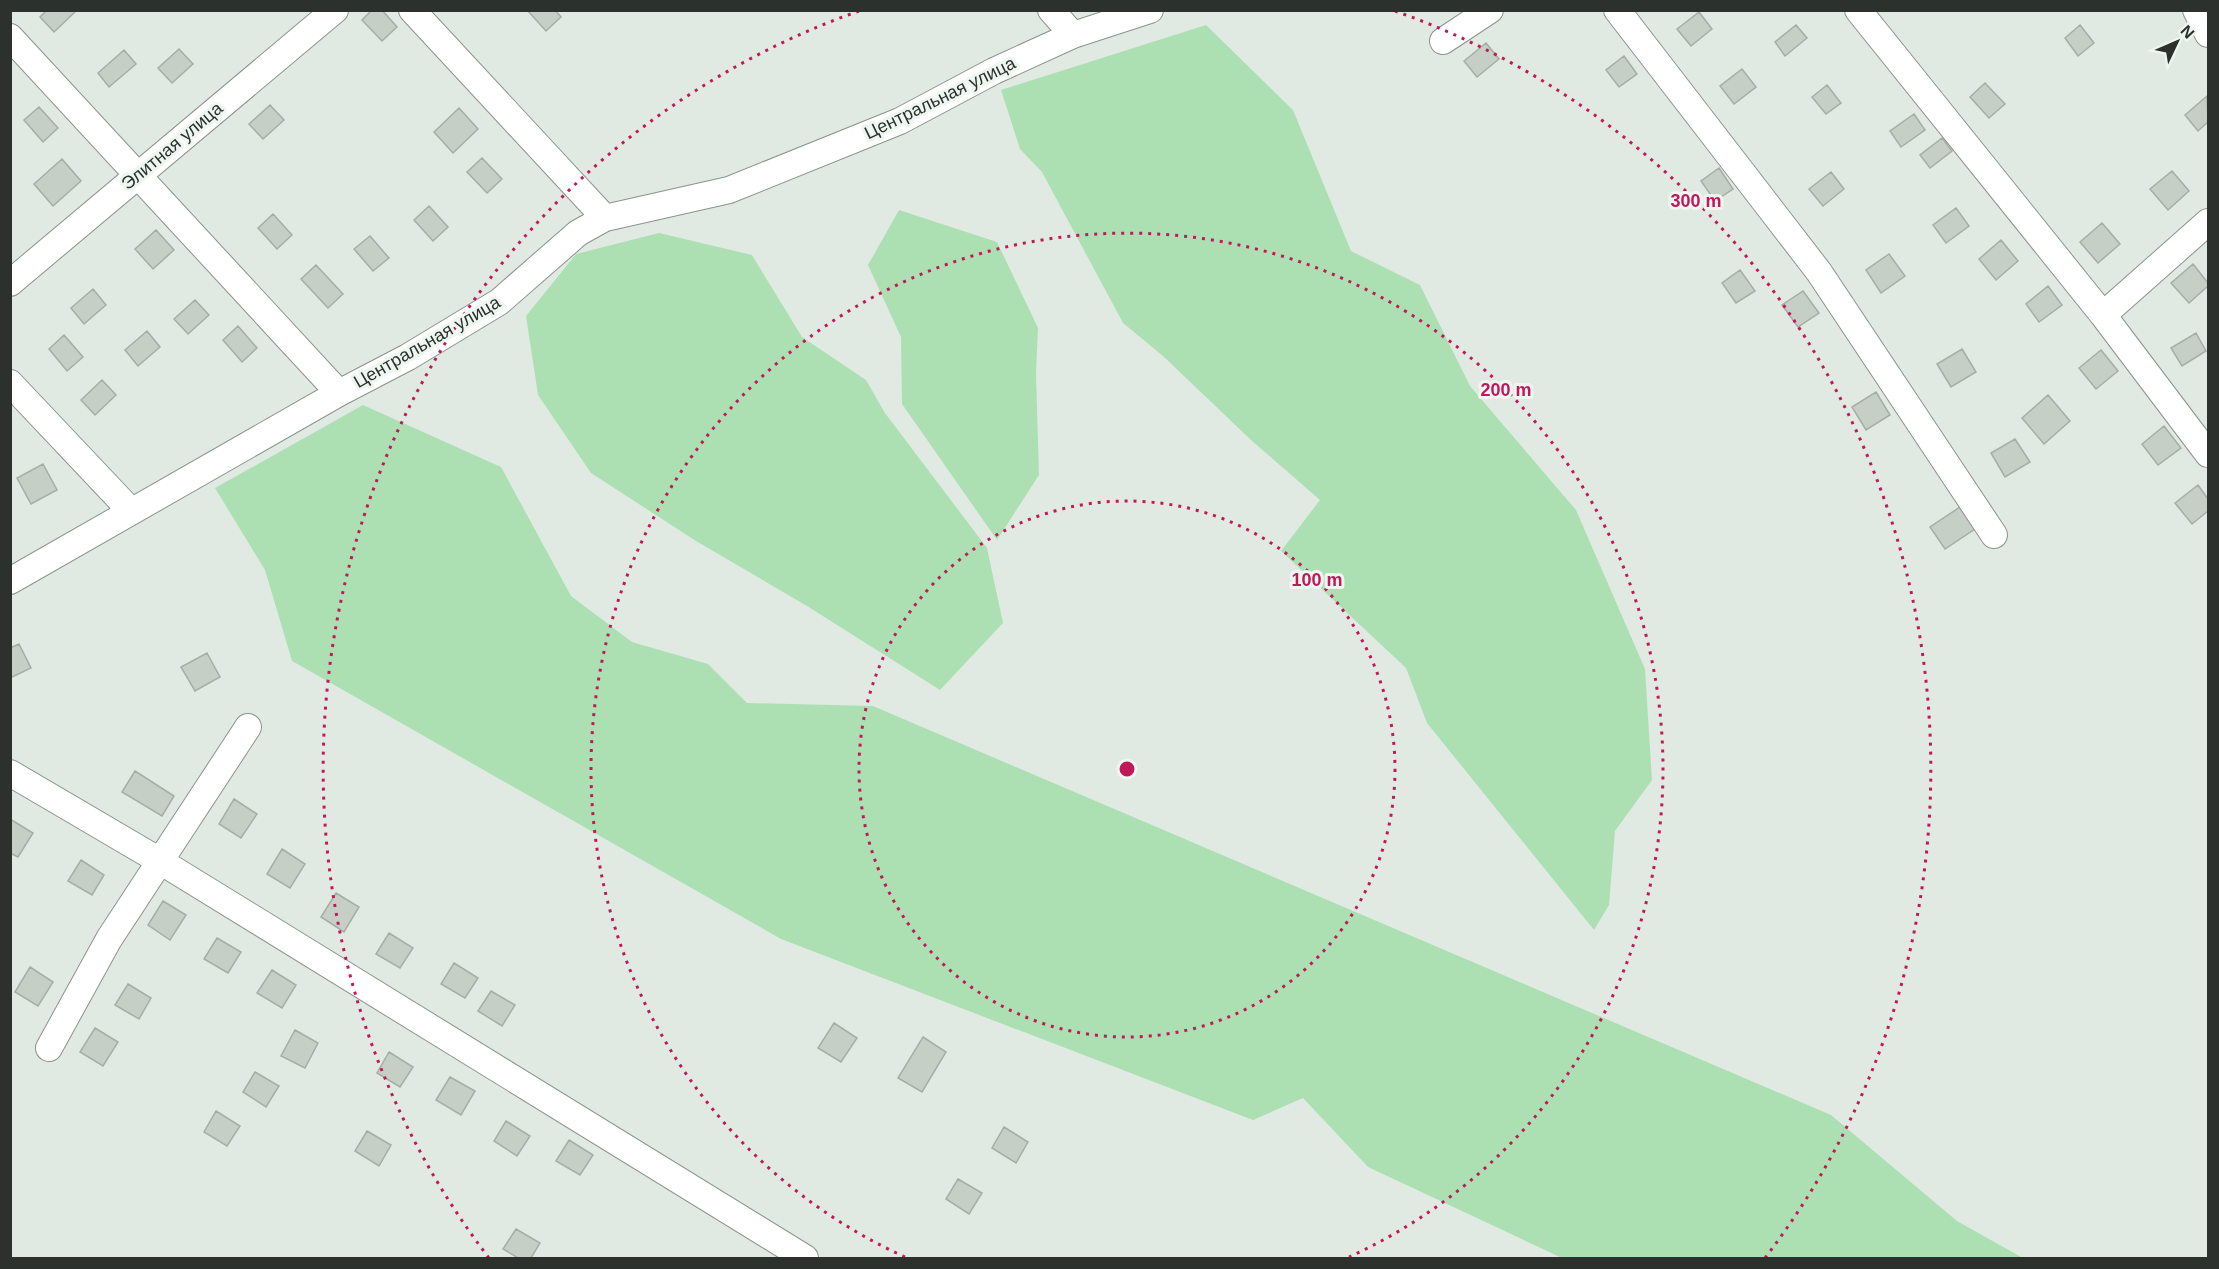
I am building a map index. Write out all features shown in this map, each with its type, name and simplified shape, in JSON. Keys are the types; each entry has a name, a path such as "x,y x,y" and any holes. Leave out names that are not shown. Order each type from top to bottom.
{"street":[{"name":"Элитная улица","path":"10,283 334,10"},
{"path":"412,10 605,218"},
{"path":"1051,10 1073,35"},
{"name":"Центральная улица","path":"10,581 339,393 408,357 499,302 578,233 605,218 729,190 900,121 994,71 1073,35 1150,10"},
{"path":"1443,41 1490,10"},
{"path":"1617,10 1818,272 1994,535"},
{"path":"1858,10 2103,315 2208,454"},
{"path":"2196,10 2208,34"},
{"path":"10,37 339,393"},
{"path":"2103,315 2208,222"},
{"path":"10,383 131,511"},
{"path":"49,1048 109,939 248,727"},
{"path":"10,773 160,861 805,1258"}],"green space":[{"path":"1206,25 1293,110 1351,251 1420,285 1470,386 1576,510 1645,669 1652,780 1615,831 1609,905 1594,930 1427,723 1406,668 1281,551 1320,500 1252,441 1163,356 1123,323 1042,172 1020,149 1001,90"},
{"path":"899,210 997,242 1038,328 1036,373 1039,475 997,540 902,404 901,337 868,265"},
{"path":"659,233 752,255 802,337 866,380 885,413 987,548 1003,623 940,690 807,606 696,541 591,473 538,395 526,316 576,254"},
{"path":"363,405 501,467 571,596 632,642 708,664 747,703 873,706 1831,1115 1957,1221 2023,1258 1562,1258 1368,1167 1303,1098 1253,1120 781,939 292,661 265,570 215,488"}],"building":[{"path":"47,10 77,10 54,32 40,17"},
{"path":"372,10 382,10 397,27 382,41 362,20"},
{"path":"527,10 555,10 561,17 546,31"},
{"path":"1699,12 1712,29 1691,46 1677,29"},
{"path":"1796,25 1807,38 1785,56 1775,42"},
{"path":"2080,25 2094,43 2078,56 2065,38"},
{"path":"1486,43 1499,59 1477,77 1464,61"},
{"path":"179,49 193,64 172,83 158,68"},
{"path":"124,50 136,64 109,87 98,73"},
{"path":"1624,56 1637,74 1619,87 1606,70"},
{"path":"1742,69 1756,87 1734,104 1720,86"},
{"path":"1985,83 2005,104 1989,118 1970,97"},
{"path":"1827,85 1841,103 1826,114 1812,97"},
{"path":"2207,96 2208,122 2198,131 2185,115"},
{"path":"270,105 284,120 263,139 249,124"},
{"path":"39,107 58,128 43,142 24,120"},
{"path":"459,108 478,129 453,153 434,132"},
{"path":"1914,114 1925,130 1901,147 1890,131"},
{"path":"1942,138 1952,151 1930,168 1920,155"},
{"path":"482,158 502,179 487,193 467,172"},
{"path":"62,159 81,181 53,206 34,184"},
{"path":"1719,168 1733,189 1715,201 1701,181"},
{"path":"2172,171 2189,191 2168,210 2150,189"},
{"path":"1831,172 1844,189 1823,206 1809,189"},
{"path":"429,206 448,227 433,241 414,220"},
{"path":"1956,208 1969,226 1946,243 1933,225"},
{"path":"273,214 292,235 277,249 258,228"},
{"path":"2102,223 2120,244 2098,263 2080,242"},
{"path":"156,230 174,250 153,269 135,249"},
{"path":"370,236 389,258 373,271 354,249"},
{"path":"2001,240 2018,261 1996,280 1979,259"},
{"path":"1889,254 1905,276 1881,293 1866,270"},
{"path":"2193,264 2208,286 2189,303 2171,283"},
{"path":"316,265 343,294 328,308 301,279"},
{"path":"1740,270 1755,291 1736,303 1722,283"},
{"path":"2048,286 2062,305 2039,322 2026,304"},
{"path":"93,289 106,305 84,324 71,308"},
{"path":"1803,291 1819,313 1798,327 1782,305"},
{"path":"195,300 209,315 188,334 174,319"},
{"path":"238,326 257,348 242,362 223,340"},
{"path":"147,331 160,347 138,366 125,350"},
{"path":"2196,333 2206,351 2182,366 2171,348"},
{"path":"64,335 83,357 67,371 49,349"},
{"path":"1962,349 1976,372 1951,387 1937,364"},
{"path":"2101,350 2118,371 2096,389 2079,368"},
{"path":"102,380 116,395 95,415 81,400"},
{"path":"1876,392 1890,415 1866,430 1852,407"},
{"path":"2048,395 2070,421 2044,444 2022,418"},
{"path":"2164,426 2181,448 2158,465 2142,444"},
{"path":"2015,439 2030,462 2005,477 1991,453"},
{"path":"43,464 57,490 31,504 17,478"},
{"path":"2198,485 2208,499 2208,511 2192,524 2175,503"},
{"path":"1963,505 1978,527 1945,549 1930,527"},
{"path":"19,644 31,668 10,678 10,648"},
{"path":"207,653 220,677 195,691 181,667"},
{"path":"135,771 174,796 162,816 122,792"},
{"path":"234,799 257,814 241,838 219,824"},
{"path":"10,819 33,833 18,857 10,853"},
{"path":"282,849 305,864 290,888 267,874"},
{"path":"81,860 104,875 92,895 68,881"},
{"path":"336,893 359,907 344,932 321,917"},
{"path":"163,901 186,915 170,940 148,925"},
{"path":"389,933 413,948 400,968 376,954"},
{"path":"217,938 241,952 228,973 204,959"},
{"path":"454,963 478,978 465,998 441,984"},
{"path":"30,967 53,982 38,1006 15,992"},
{"path":"272,970 296,985 282,1008 257,993"},
{"path":"128,984 151,998 139,1019 115,1005"},
{"path":"491,991 515,1005 502,1026 478,1011"},
{"path":"834,1023 857,1038 841,1062 818,1048"},
{"path":"95,1028 118,1042 103,1066 80,1052"},
{"path":"295,1030 318,1043 305,1068 281,1056"},
{"path":"923,1037 946,1052 922,1092 898,1078"},
{"path":"389,1052 413,1067 400,1087 377,1073"},
{"path":"255,1072 279,1086 266,1107 243,1092"},
{"path":"450,1077 475,1091 461,1115 436,1100"},
{"path":"216,1111 240,1126 227,1146 204,1132"},
{"path":"506,1121 530,1136 517,1156 494,1141"},
{"path":"1004,1127 1028,1142 1016,1163 992,1148"},
{"path":"367,1131 391,1145 379,1166 355,1151"},
{"path":"569,1140 593,1155 580,1175 556,1161"},
{"path":"958,1179 982,1193 969,1214 946,1199"},
{"path":"516,1229 540,1243 531,1258 518,1258 503,1249"}]}
